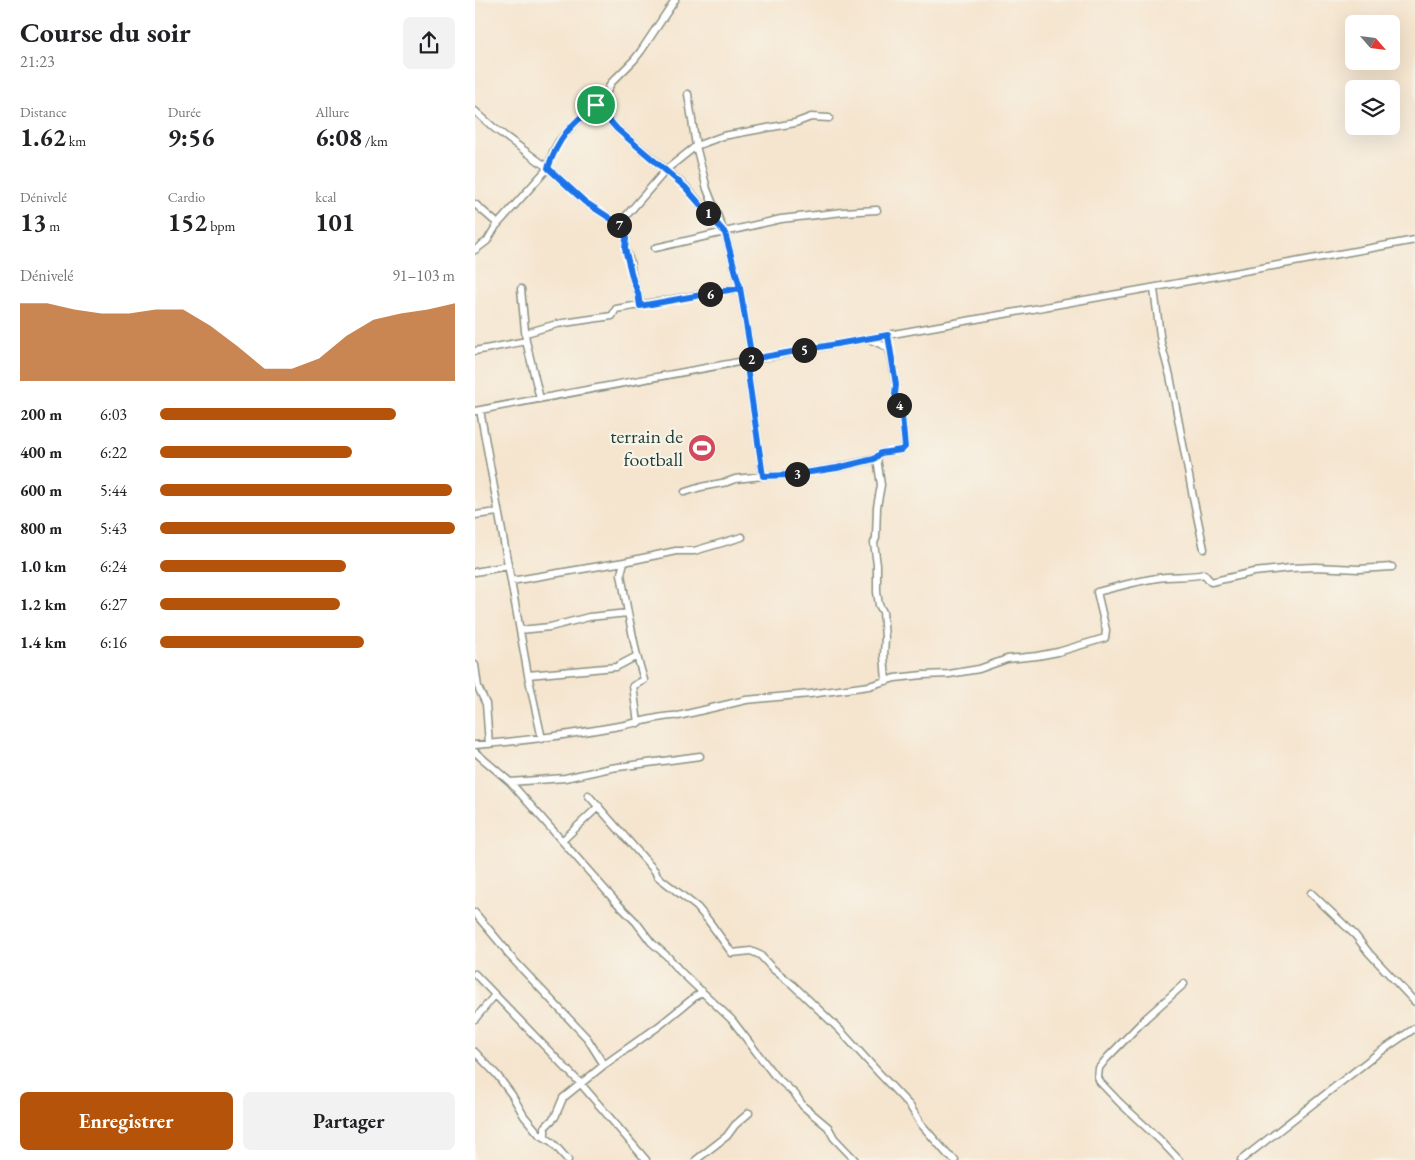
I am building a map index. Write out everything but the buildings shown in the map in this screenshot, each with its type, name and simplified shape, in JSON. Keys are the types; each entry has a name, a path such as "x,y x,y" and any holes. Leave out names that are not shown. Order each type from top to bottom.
{"street":[{"path":"475,250 487,241 498,224 548,168 559,141 574,124 605,96 611,83 634,60 675,0"},
{"path":"688,94 696,146 707,189 725,233 740,288 763,476"},
{"path":"596,105 617,129 685,187 725,233"},
{"path":"475,111 494,128 548,168 585,202 619,224 626,238 625,249 640,306"},
{"path":"619,224 667,170 696,146 723,136 795,124 811,117 829,118"},
{"path":"475,204 498,224"},
{"path":"655,248 781,220 843,212 877,210"},
{"path":"542,739 477,411 1415,240"},
{"path":"526,333 557,324 612,316 616,309 740,288"},
{"path":"521,289 526,341 540,399"},
{"path":"1154,289 1161,342 1170,376 1204,549"},
{"path":"685,492 735,479 791,475 821,470 877,458 881,453 901,450 905,447 902,416 895,394 896,385 888,335"},
{"path":"869,339 889,348"},
{"path":"475,352 526,341"},
{"path":"877,458 881,485 874,543 877,566 877,592 879,605 882,608 885,638 886,682"},
{"path":"475,515 498,512"},
{"path":"511,581 624,562 676,551 695,551 742,537"},
{"path":"624,562 621,574 637,656 644,680 633,686 638,723"},
{"path":"475,572 508,566"},
{"path":"475,745 542,739 707,710 746,700 869,686 895,678 949,674 979,669 1007,659 1058,652 1105,638 1106,630 1097,592 1129,583 1160,577 1192,577 1204,574 1211,582 1254,572 1315,566 1359,569 1392,567"},
{"path":"520,630 550,627 589,618 628,614"},
{"path":"528,675 616,667 637,656"},
{"path":"475,665 478,687 486,704 489,744"},
{"path":"475,752 510,782 636,922 651,942 732,1020 774,1075 795,1094 803,1106 828,1127 834,1138 855,1160"},
{"path":"510,782 565,778 611,768 700,756"},
{"path":"588,795 655,871 657,876 697,908 708,920 731,952 751,951 760,955 839,1029 910,1106 921,1124 948,1155 955,1160"},
{"path":"563,840 599,806"},
{"path":"1311,893 1355,935 1369,953 1415,1002"},
{"path":"475,913 508,954 587,1038 604,1065"},
{"path":"475,974 494,996 581,1084 646,1160"},
{"path":"1179,1160 1100,1082 1098,1077 1099,1068 1107,1058 1146,1018 1184,984"},
{"path":"545,1137 545,1127 555,1117 563,1098 604,1065 659,1026 701,990"},
{"path":"475,1019 494,996"},
{"path":"1241,1160 1377,1054 1415,1028"},
{"path":"475,1052 512,1095 524,1116 539,1134 552,1142 568,1160"},
{"path":"696,1160 727,1136 749,1112"}],"place":[{"name":"terrain de football","path":"702,448"}],"route":[{"path":"596,105 582,116 559,141 548,168 585,202 619,224 626,238 625,249 630,262 640,306 740,288 745,320 752,359 888,335 896,385 895,394 902,416 905,447 901,450 881,453 874,459 837,468 791,475 763,476 746,360 752,359 740,288 725,233 685,187 617,129 596,105"}]}
